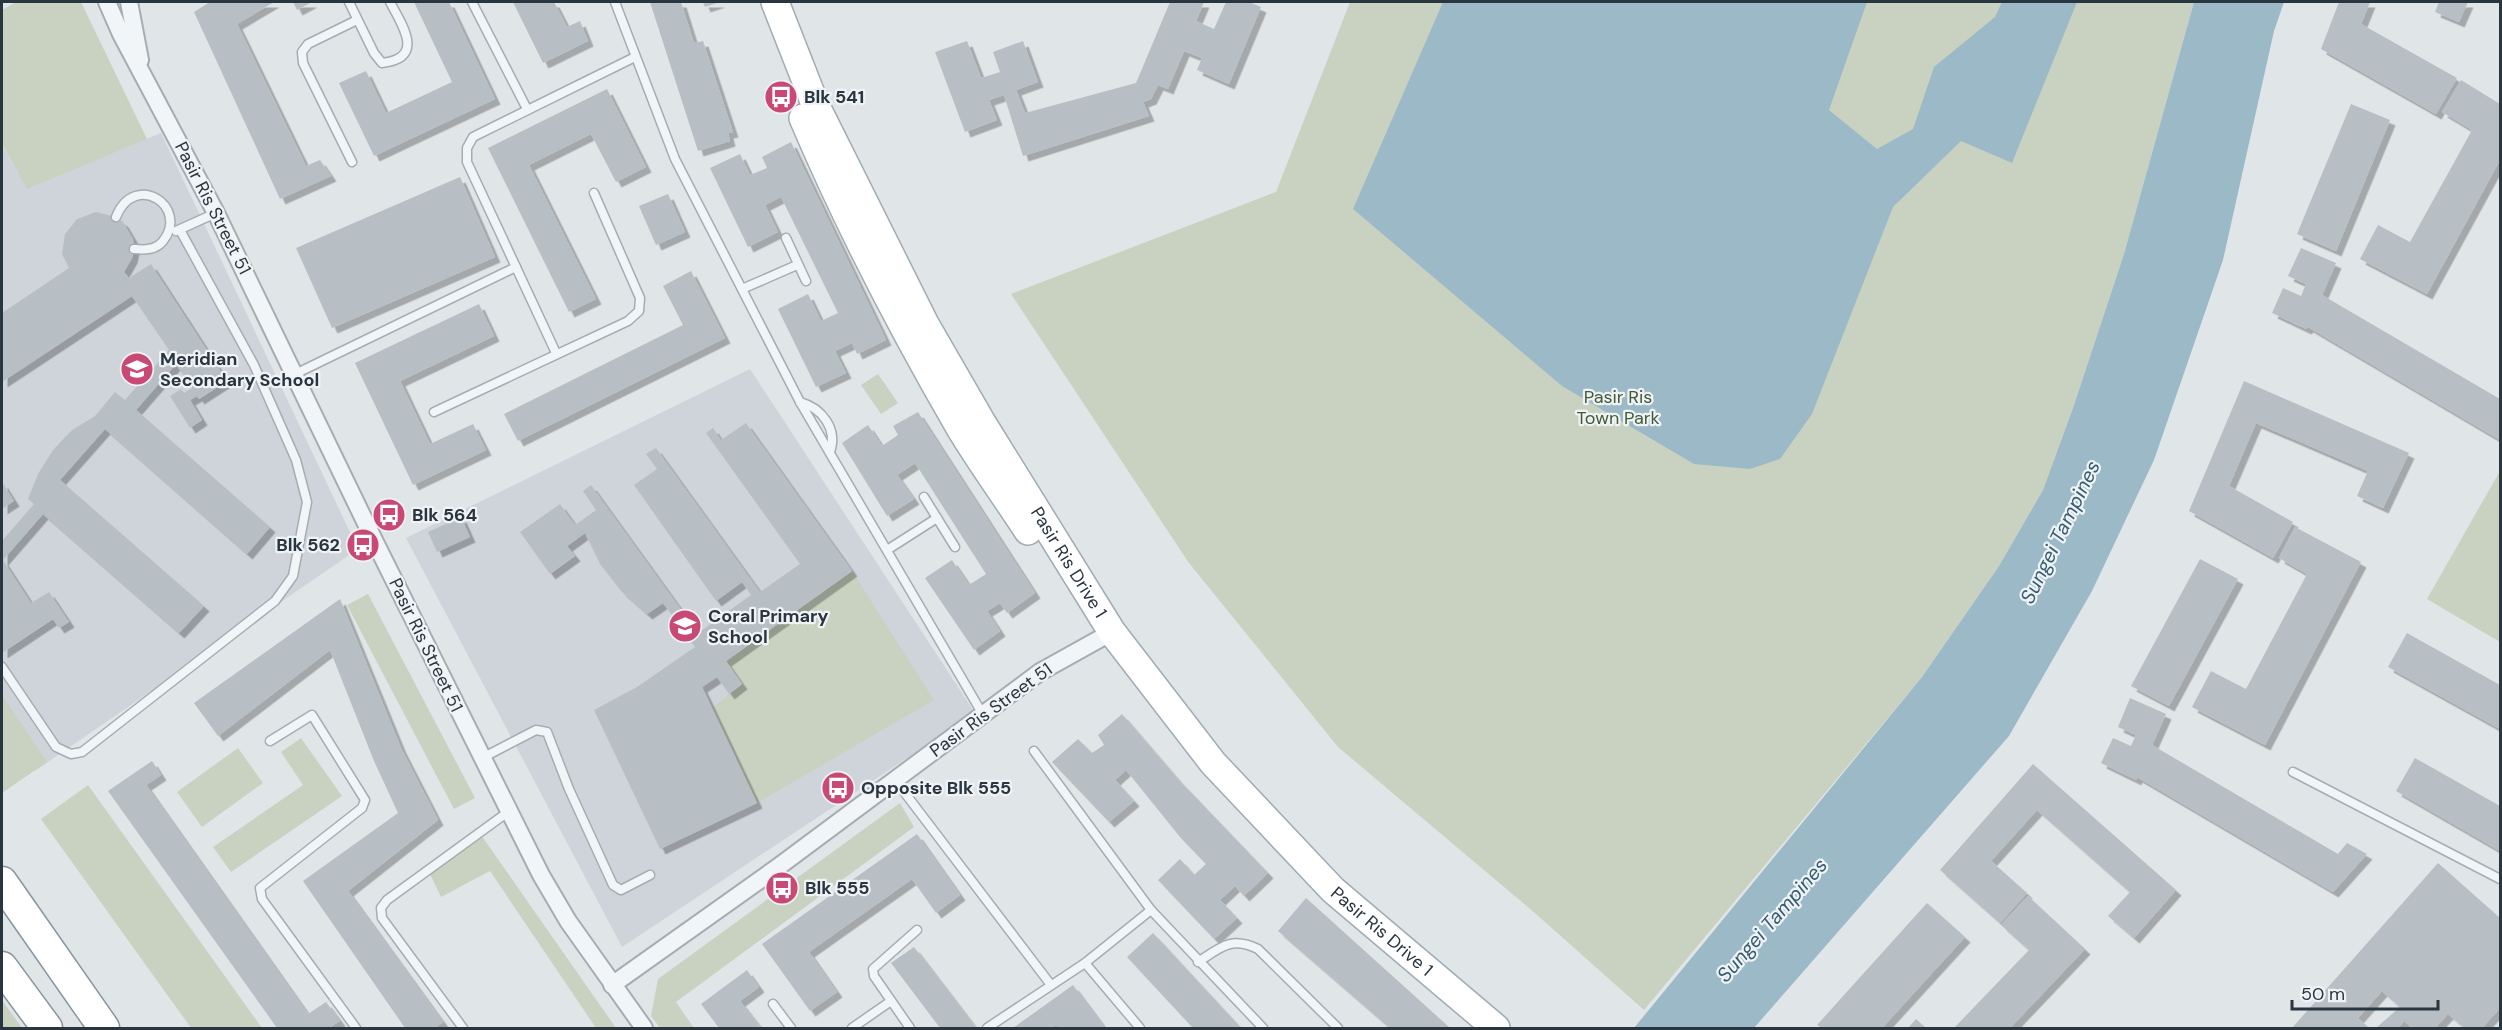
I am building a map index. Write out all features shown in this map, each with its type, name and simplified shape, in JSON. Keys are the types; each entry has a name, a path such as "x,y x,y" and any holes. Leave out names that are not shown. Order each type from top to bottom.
{"highway":[{"path":"2,882 104,1029"},
{"path":"2,967 47,1029"}],"main road":[{"name":"Pasir Ris Drive 1","path":"760,2 791,90 824,168 899,319 960,429 1106,635 1213,763 1333,890 1496,1029"},
{"name":"Pasir Ris Drive 1","path":"776,2 815,104 925,324 1146,700 1265,839 1331,901 1477,1029"}],"street":[{"name":"Pasir Ris Street 51","path":"107,2 216,213 508,812 562,912 644,1029"},
{"name":"Pasir Ris Street 51","path":"129,2 142,72"},
{"name":"Pasir Ris Street 51","path":"612,985 895,780 982,713 1040,672 1106,635"}],"lane":[{"path":"349,2 382,63 405,54 409,38 390,2"},
{"path":"472,2 527,109"},
{"path":"615,2 675,159 800,402 982,713"},
{"path":"352,162 303,63 302,52 308,44 357,20"},
{"path":"556,353 466,162 467,148 473,137 635,57"},
{"path":"434,412 628,321 639,311 640,298 594,193"},
{"path":"116,217 121,204 131,196 145,194 158,198 167,208 171,221 169,234 160,245 148,250 134,249"},
{"path":"169,234 216,213"},
{"path":"2,667 56,747 71,754 82,752 275,601 293,576 307,502 296,460 254,365 180,230"},
{"path":"786,238 806,281"},
{"path":"742,289 797,265"},
{"path":"295,374 516,267"},
{"path":"800,402 821,412 831,428 830,452"},
{"path":"924,497 955,547"},
{"path":"887,550 937,518"},
{"path":"270,741 312,715 364,800 362,808 260,888 262,899 356,1029"},
{"path":"482,758 536,730 547,732 569,789 614,885 621,890 626,889 650,874"},
{"path":"1034,751 1151,910 1263,1029"},
{"path":"2293,772 2500,879"},
{"path":"895,780 1051,985"},
{"path":"463,1029 382,918 381,908 387,900 508,812"},
{"path":"987,1029 1085,963 1151,910"},
{"path":"910,1029 874,976 873,969 917,930"},
{"path":"1198,962 1225,944 1244,942 1258,949 1338,1029"},
{"path":"1085,963 1140,1029"},
{"path":"852,1029 891,1001"},
{"path":"773,1005 791,1029"}],"shaded area":[{"name":"Meridian Secondary School","path":"161,133 358,549 35,771 2,724 2,145 27,188"},
{"name":"Coral Primary School","path":"750,369 975,713 622,947 406,538"}],"green space":[{"path":"16,2 81,2 147,139 27,189 2,144 2,10"},
{"name":"Pasir Ris Town Park","path":"1350,2 2194,2 2124,254 2043,490 1999,566 1922,677 1644,1010 1536,914 1338,747 1189,563 1011,294 1276,192"},
{"path":"878,374 898,403 881,414 861,385"},
{"path":"2500,471 2500,642 2427,599"},
{"path":"852,571 934,700 757,803 712,708 742,684 726,661"},
{"path":"368,594 475,798 454,809 347,605"},
{"path":"2,695 47,762 2,793"},
{"path":"301,738 342,796 231,872 213,847 303,785 281,752"},
{"path":"238,748 263,783 202,827 177,792"},
{"path":"88,785 262,1028 191,1028 41,819"},
{"path":"900,803 914,827 676,1002 694,1028 660,1028 651,1016 658,979"},
{"path":"479,832 616,1028 596,1028 490,871 441,897 428,870"},
{"path":"2,1000 22,1028 2,1028"}],"water":[{"path":"1443,2 1867,2 1829,110 1877,149 1913,129 1934,67 1995,17 2002,2 2077,2 2012,163 1961,141 1893,207 1812,414 1780,459 1750,469 1694,464 1562,386 1353,209"},
{"name":"Sungei Tampines","path":"2194,2 2284,2 2274,31 2223,260 2154,460 2092,591 2009,736 1754,1028 1634,1028 1922,677 1999,566 2043,490 2124,254"}],"building":[{"path":"210,2 274,2 237,24 306,166 320,160 331,176 280,199 194,12"},
{"path":"293,2 312,2 297,10"},
{"path":"414,2 449,2 495,99 374,156 339,83 366,71 386,113 452,82"},
{"path":"513,2 554,2 567,27 580,21 588,41 543,63"},
{"path":"650,2 681,2 694,43 703,41 733,132 728,133 730,141 698,151"},
{"path":"703,2 720,2 705,7"},
{"path":"1170,2 1204,2 1196,21 1214,29 1226,2 1249,2 1261,7 1229,84 1197,70 1202,58 1184,51 1168,89 1158,85 1151,99 1143,102 1149,116 1023,156 1004,95 989,100 997,120 965,132 935,52 967,41 981,78 1000,72 993,52 1023,41 1038,82 1016,90 1025,113 1136,83"},
{"path":"2339,2 2370,2 2361,24 2457,78 2436,114 2321,49"},
{"path":"2439,2 2468,2 2459,22 2435,12"},
{"path":"2461,80 2500,104 2500,160 2427,294 2360,259 2378,225 2410,242 2472,130 2442,112"},
{"path":"607,89 646,167 616,182 591,134 529,165 596,299 569,312 488,148"},
{"path":"2351,104 2390,120 2336,251 2297,234"},
{"path":"791,142 886,340 857,354 852,343 835,351 846,373 816,387 778,309 808,294 821,321 838,313 781,197 765,205 778,232 748,247 710,168 740,154 750,175 767,168 762,157"},
{"path":"460,177 495,257 332,328 296,248"},
{"path":"668,194 685,232 656,245 639,206"},
{"path":"96,212 116,217 123,222 133,239 134,249 124,272 129,278 151,264 227,381 199,399 197,396 190,400 202,420 190,428 170,396 181,389 184,393 192,388 176,364 136,410 270,527 247,554 105,429 60,480 204,606 179,633 43,514 3,560 31,603 49,592 69,622 59,628 53,619 2,653 2,541 34,504 28,499 38,474 53,450 72,430 95,416 115,392 125,400 169,350 132,296 2,382 2,313 69,268 62,254 65,234 77,219"},
{"path":"2301,248 2336,263 2322,295 2500,399 2500,440 2308,327 2306,329 2272,313 2283,288 2301,296 2306,284 2288,276"},
{"path":"691,271 725,338 518,441 504,414 683,325 663,286"},
{"path":"479,304 494,336 400,381 430,444 473,424 486,450 413,485 355,363"},
{"path":"2244,381 2409,453 2383,508 2357,496 2368,471 2256,423 2229,486 2293,522 2273,558 2189,511"},
{"path":"918,412 1035,593 1007,613 1000,603 987,611 1000,631 974,650 925,578 952,560 969,585 986,574 915,463 897,475 914,499 887,516 842,443 868,425 882,446 898,435 893,426"},
{"path":"746,423 852,571 726,661 742,684 729,694 717,677 702,687 757,803 660,849 594,710 637,687 695,647 663,603 647,614 621,591 600,564 585,533 567,546 575,556 550,574 520,532 560,504 575,525 596,510 583,491 591,485 698,633 751,595 742,582 716,601 634,485 657,469 646,454 656,448 760,592 800,564 706,433 713,428 721,440"},
{"path":"2,482 14,501 2,509"},
{"path":"461,517 470,537 437,552 428,532"},
{"path":"2295,527 2361,562 2265,745 2192,707 2211,671 2246,689 2307,574 2279,558"},
{"path":"2200,559 2238,579 2169,706 2131,686"},
{"path":"340,599 401,748 438,820 348,891 443,1022 435,1028 405,1028 303,881 398,813 374,761 330,650 218,736 194,703"},
{"path":"2407,633 2500,685 2500,729 2388,667"},
{"path":"2130,698 2166,714 2152,745 2338,854 2347,843 2367,854 2333,892 2137,777 2136,780 2101,763 2113,738 2131,746 2136,735 2118,727"},
{"path":"1122,714 1177,778 1268,873 1244,896 1235,886 1220,900 1237,918 1214,939 1158,880 1180,859 1194,875 1206,864 1180,837 1126,770 1115,780 1134,801 1109,822 1052,762 1078,739 1092,753 1104,745 1098,735"},
{"path":"2415,758 2500,806 2500,851 2396,791"},
{"path":"152,761 161,775 146,785 308,1014 326,1002 340,1021 328,1028 277,1028 108,791"},
{"path":"2033,764 2176,890 2134,938 2108,916 2130,892 2037,810 1991,861 2027,893 2000,923 1940,870"},
{"path":"917,834 960,895 936,913 912,879 809,952 837,992 810,1011 762,944"},
{"path":"2438,863 2500,918 2500,1008 2482,1028 2465,1028 2448,1014 2435,1028 2413,1028 2404,1021 2398,1028 2376,1028 2400,1007 2382,991 2358,1018 2369,1028 2292,1028"},
{"path":"2028,896 2085,949 2010,1028 1954,1028 2029,950 2001,925"},
{"path":"1306,898 1450,1028 1390,1028 1278,931"},
{"path":"1927,903 1965,937 1882,1028 1822,1028 1817,1025"},
{"path":"1153,933 1241,1028 1193,1028 1127,957"},
{"path":"914,947 976,1028 940,1028 891,963"},
{"path":"747,970 759,987 740,1001 761,1028 719,1028 701,1004"},
{"path":"1073,985 1105,1028 1059,1028 1056,1025 1051,1028 1013,1028"},
{"path":"1916,1019 1926,1028 1908,1028"}],"place":[{"name":"Blk 541","path":"781,97"},
{"name":"Meridian Secondary School","path":"137,369"},
{"name":"Blk 564","path":"389,515"},
{"name":"Blk 562","path":"363,545"},
{"name":"Coral Primary School","path":"685,626"},
{"name":"Opposite Blk 555","path":"838,788"},
{"name":"Blk 555","path":"782,888"}]}
